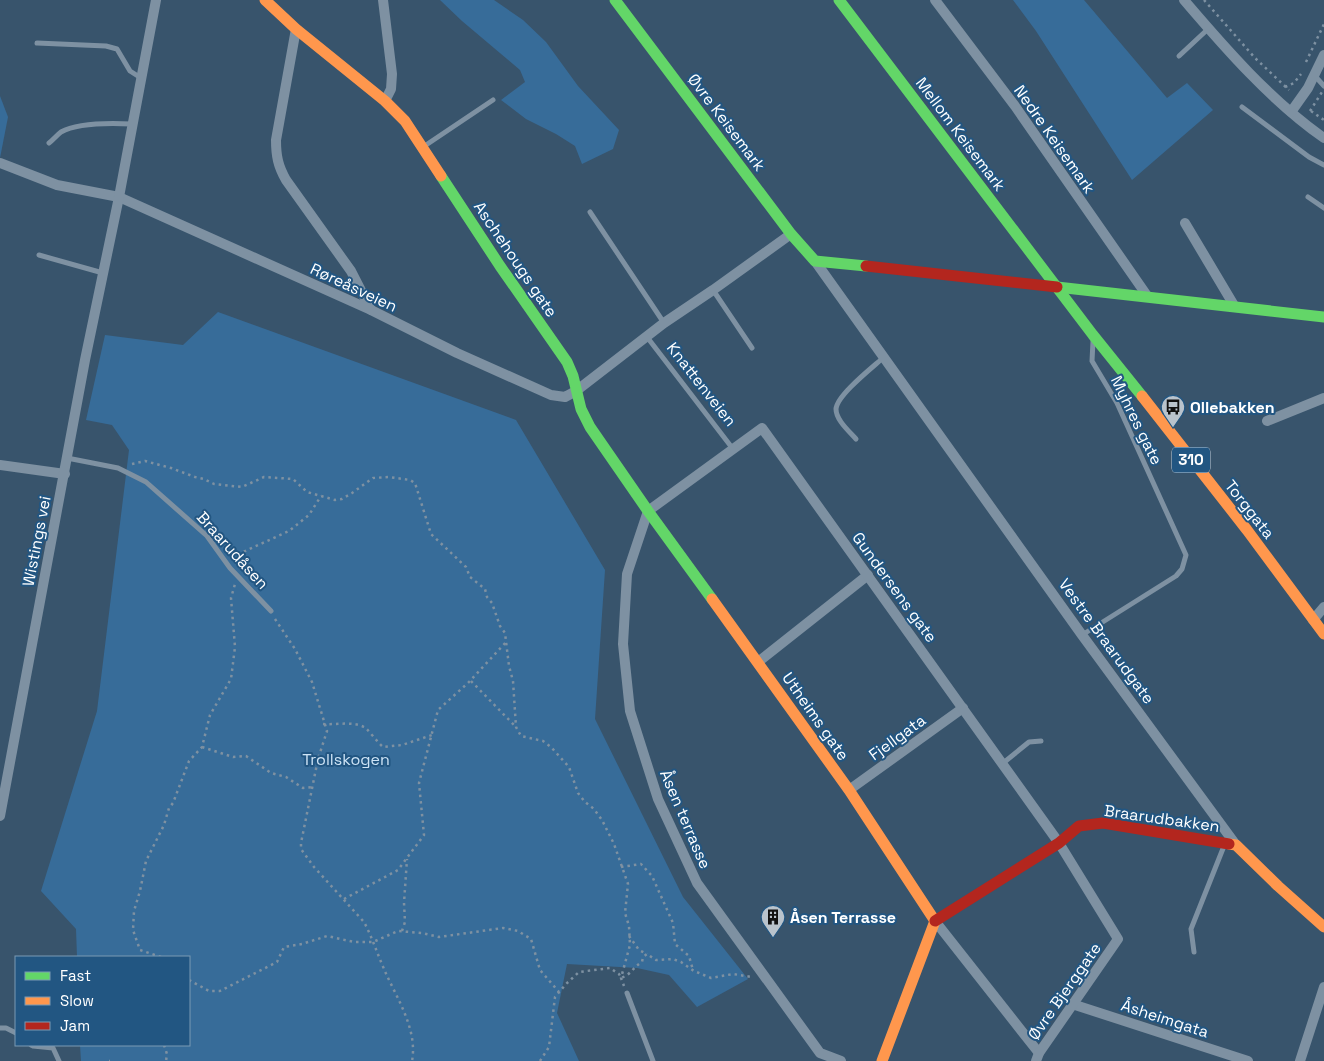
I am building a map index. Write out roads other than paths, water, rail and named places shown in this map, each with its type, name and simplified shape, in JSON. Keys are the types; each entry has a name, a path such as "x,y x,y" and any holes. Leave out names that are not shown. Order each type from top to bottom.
{"main road":[{"name":"Aschehougs gate","path":"265,0 296,29 385,101 405,121 500,266 567,362 573,376 576,391"},
{"name":"Øvre Keisemark","path":"615,0 791,234 815,260"},
{"name":"Mellom Keisemark","path":"839,0 1057,288"},
{"path":"815,260 1324,317"},
{"name":"Torggata","path":"1057,288 1247,530 1324,634"},
{"name":"Utheims gate","path":"576,391 590,427 648,511 849,790 935,921"},
{"name":"Braarudbakken","path":"935,921 1059,843 1079,826 1103,823 1231,844"},
{"name":"Vestre Braarudgate","path":"1231,844 1324,927"},
{"path":"882,1061 935,921"}],"street":[{"name":"Wistings vei","path":"0,816 156,0"},
{"path":"383,0 392,74 391,89 385,101"},
{"name":"Nedre Keisemark","path":"936,0 1014,106 1148,297"},
{"path":"1184,0 1241,64 1291,112 1324,138"},
{"path":"296,29 276,140 277,161 286,180 350,272 371,310"},
{"path":"1291,112 1315,76 1324,56"},
{"path":"0,163 57,184 119,197"},
{"name":"Røreåsveien","path":"119,197 371,310 458,353 551,395 565,397 576,391"},
{"path":"1185,223 1234,307"},
{"path":"576,391 664,322 713,290 791,234"},
{"name":"Vestre Braarudgate","path":"815,260 1231,844"},
{"path":"1267,420 1324,398"},
{"name":"Knattenveien","path":"648,511 762,428"},
{"name":"Gundersens gate","path":"762,428 1059,843 1118,938"},
{"path":"0,465 65,474"},
{"name":"Åsen terrasse","path":"648,511 628,574 623,644 630,711 658,799 698,883 764,977 816,1057 841,1061"},
{"path":"758,662 868,575"},
{"path":"1313,620 1324,607"},
{"name":"Fjellgata","path":"849,790 963,708"},
{"name":"Utheims gate","path":"935,921 1038,1057"},
{"name":"Øvre Bjerggate","path":"1038,1057 1118,938"},
{"path":"1300,1061 1324,987"},
{"name":"Åsheimgata","path":"1072,1004 1248,1061"}],"lane":[{"path":"1179,56 1208,29"},
{"path":"37,43 106,46 117,49 130,71 141,78"},
{"path":"1315,76 1324,87"},
{"path":"422,147 494,100"},
{"path":"1242,107 1309,157 1324,165"},
{"path":"49,143 61,132 81,126 110,123 132,124"},
{"path":"1308,197 1324,208"},
{"path":"590,212 664,322"},
{"path":"40,255 103,273"},
{"path":"713,290 752,348"},
{"name":"Myhres gate","path":"1082,635 1176,576 1182,569 1186,555 1117,403 1092,361 1093,335"},
{"name":"Knattenveien","path":"647,337 734,449"},
{"path":"856,439 839,419 836,410 838,402 884,356"},
{"name":"Braarudåsen","path":"67,458 118,468 146,482 208,536 224,561 271,611"},
{"path":"1002,764 1029,742 1041,741"},
{"path":"1194,952 1191,930 1231,844"},
{"path":"626,991 653,1061"},
{"path":"0,1028 6,1028 15,1032"},
{"path":"33,1046 53,1048 59,1061"}],"place":[{"name":"Ollebakken","path":"1173,428"},
{"name":"Åsen Terrasse","path":"773,938"}],"park label":[{"name":"Trollskogen","path":"346,759"}]}
